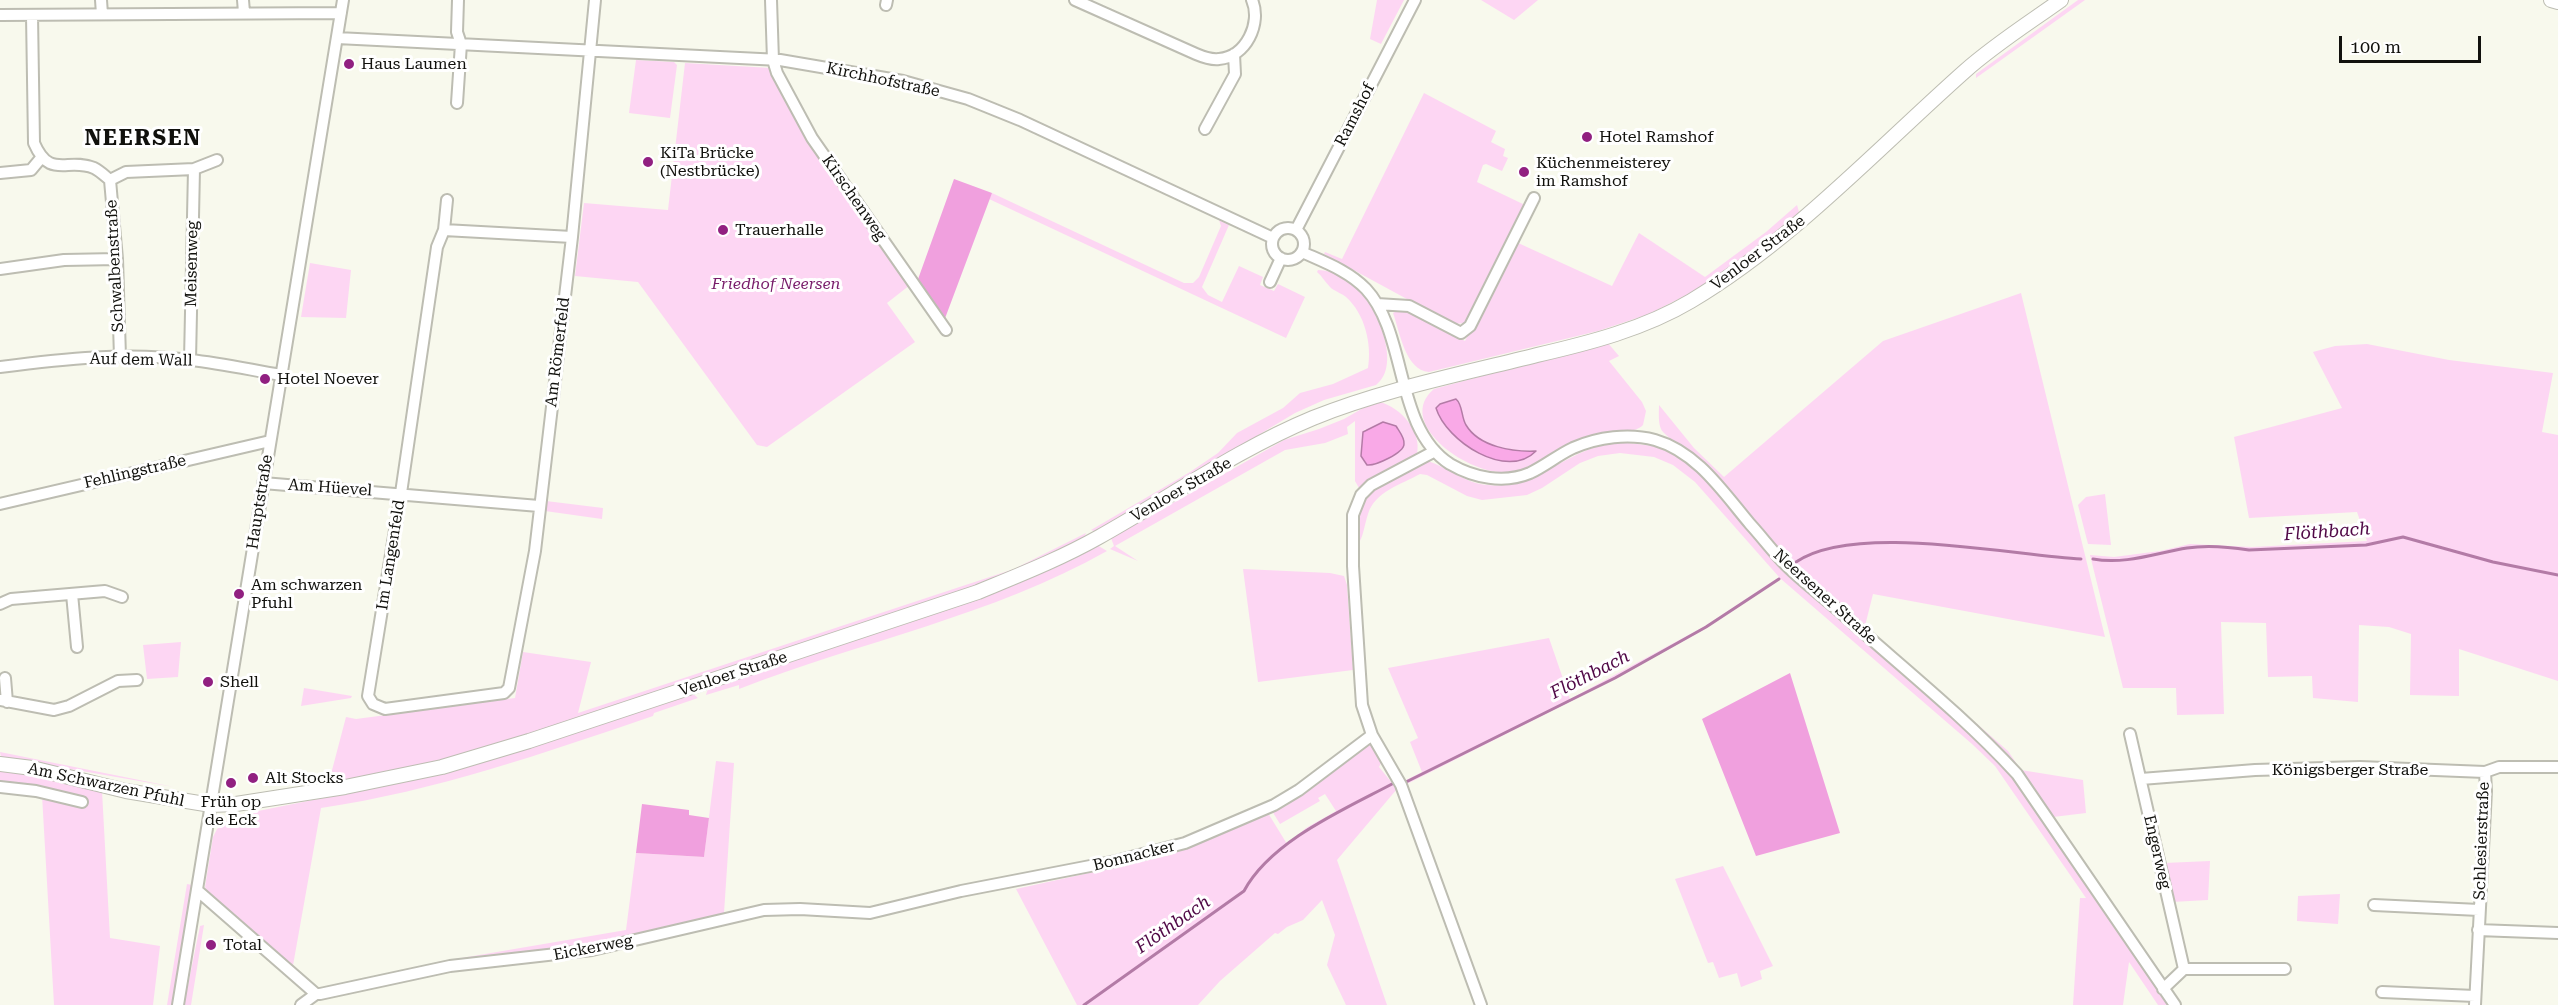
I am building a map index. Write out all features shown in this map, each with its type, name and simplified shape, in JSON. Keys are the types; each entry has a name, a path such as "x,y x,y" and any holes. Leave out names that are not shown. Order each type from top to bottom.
{"main road":[{"name":"Venloer Straße","path":"211,805 292,796 442,768 978,592 1041,567 1095,539 1261,443 1310,419 1364,399 1588,343 1656,319 1688,303 1734,274 1798,222 1968,68 2061,0"},
{"path":"2551,0 2558,2"},
{"name":"Am Schwarzen Pfuhl","path":"0,764 32,768 137,793 211,805"}],"street":[{"path":"101,0 102,14"},
{"path":"243,0 244,12"},
{"name":"Hauptstraße","path":"178,1005 343,0"},
{"path":"457,103 461,44 457,32 458,0"},
{"name":"Am Römerfeld","path":"517,652 535,551 572,237 592,51 595,0"},
{"path":"771,0 773,60"},
{"path":"1075,0 1206,58 1220,59 1234,54 1250,37 1257,17 1252,0"},
{"name":"Ramshof","path":"1296,230 1415,0"},
{"path":"0,15 341,13"},
{"path":"0,173 31,170 40,158 34,143 32,15"},
{"name":"Kirchhofstraße","path":"337,38 773,60 903,81 968,99 1020,120 1274,238"},
{"path":"1206,129 1235,74 1234,54"},
{"name":"Kirschenweg","path":"773,60 777,73 812,138 946,330"},
{"name":"Schwalbenstraße","path":"40,158 51,164 93,168 110,180 117,259 120,357"},
{"path":"110,180 126,172 195,169 217,160"},
{"name":"Meisenweg","path":"190,360 195,169"},
{"path":"1377,304 1409,306 1461,333 1470,326 1534,198"},
{"name":"Im Langenfeld","path":"447,200 444,230 437,247 368,696 373,704 385,709 504,693 509,688 517,652"},
{"path":"1291,228 1296,230 1304,242 1302,252 1294,259 1281,258 1273,248 1274,238 1280,230 1291,228"},
{"path":"444,230 572,237"},
{"path":"1302,252 1343,271 1366,288 1377,304 1406,388"},
{"path":"1270,282 1281,258"},
{"path":"0,269 64,260 117,259"},
{"name":"Auf dem Wall","path":"0,367 59,360 120,357 190,360 281,375"},
{"name":"Neersener Straße","path":"1406,388 1409,403 1420,430 1435,451 1469,474 1483,478 1508,479 1530,473 1572,448 1592,440 1625,436 1654,440 1672,447 1697,462 1785,564 1985,740 2017,774 2175,1005"},
{"name":"Fehlingstraße","path":"0,504 270,441"},
{"path":"1435,451 1371,485 1361,495 1353,516 1358,679 1362,705 1372,735 1401,785 1481,1005"},
{"name":"Am Hüevel","path":"263,483 539,506"},
{"path":"0,604 11,599 105,591 123,597"},
{"path":"72,594 77,647"},
{"path":"5,678 3,701 54,710 69,706 118,681 137,680"},
{"name":"Engerweg","path":"2130,734 2184,969"},
{"name":"Bonnacker","path":"870,913 961,891 1102,864 1185,843 1280,802 1372,735"},
{"name":"Königsberger Straße","path":"2141,779 2255,770 2348,767 2485,772 2499,767 2558,767"},
{"name":"Schlesierstraße","path":"2382,992 2475,1001 2486,791 2485,772"},
{"path":"0,787 36,791 82,802"},
{"path":"198,891 316,994"},
{"name":"Schlesierstraße","path":"2374,905 2479,910"},
{"name":"Eickerweg","path":"301,1005 316,994 450,966 592,950 764,910 800,909 870,913"},
{"path":"2478,930 2558,933"},
{"path":"2163,989 2184,969 2284,969"}],"green space":[{"path":"1377,0 1404,0 1381,44 1370,39"},
{"path":"1481,0 1538,0 1514,20"},
{"path":"2078,0 2085,0 1976,78 1976,74"},
{"path":"636,60 674,62 677,65 670,118 629,113"},
{"name":"Friedhof Neersen","path":"685,63 771,68 910,285 887,303 915,342 767,447 757,445 638,282 575,276 584,203 668,210"},
{"path":"1424,93 1496,131 1491,142 1505,149 1503,156 1508,158 1502,171 1486,164 1483,165 1477,182 1525,205 1466,323 1453,324 1324,254 1325,252 1342,259"},
{"path":"992,193 1184,283 1193,283 1199,277 1221,226 1219,220 1229,225 1202,287 1208,295 1222,302 1239,266 1263,277 1260,285 1274,291 1278,284 1305,297 1286,338 989,199"},
{"path":"1797,205 1799,212 1765,242 1710,283 1649,314 1598,331 1429,372 1414,365 1409,357 1393,313 1403,308 1465,341 1516,242 1612,286 1639,233 1705,277 1766,232"},
{"path":"310,263 351,270 346,318 301,317"},
{"path":"1318,270 1334,273 1351,282 1371,306 1384,335 1387,350 1384,376 1376,385 1324,400 1295,413 1097,532 1091,530 1190,472 1218,453 1237,433 1283,408 1300,393 1333,384 1368,368 1368,339 1358,312 1346,297 1330,287 1317,272"},
{"path":"2021,293 2105,637 1873,594 1865,626 2008,751 2021,770 2083,780 2086,813 2053,817 2156,970 2004,753 1790,564 1709,467 1668,437 1659,423 1659,405 1694,448 1724,477 1883,341"},
{"path":"1607,342 1619,356 1609,361 1642,402 1646,411 1643,425 1639,428 1595,434 1573,443 1533,466 1511,472 1495,472 1458,457 1442,446 1430,432 1423,417 1424,403 1434,389","holes":["1456,399 1466,425 1479,439 1497,446 1535,451 1498,459 1483,455 1464,445"]},
{"path":"2367,344 2449,360 2553,373 2542,432 2558,435 2558,681 2459,649 2459,696 2410,695 2411,634 2389,627 2359,625 2358,702 2313,698 2312,676 2268,677 2266,623 2221,622 2224,714 2177,715 2176,688 2123,688 2090,555 2114,557 2160,551 2190,544 2252,547 2367,541 2357,512 2249,518 2234,437 2342,408 2313,352 2335,346"},
{"path":"1380,402 1395,409 1413,429 1418,445 1417,454 1411,459 1373,478 1359,488 1355,481 1355,421 1347,427 1348,434 1325,443 1285,450 1115,546 1138,561 1110,549 1114,546 1111,538 1284,440 1344,419 1372,403","holes":["1365,429 1401,451 1372,465 1361,456 1363,432"]},
{"path":"1620,442 1654,446 1671,452 1696,468 1771,555 1983,742 2017,782 2167,1005 2158,1005 2129,962 2123,1005 2073,1005 2080,898 2086,898 1995,766 1781,579 1707,628 1615,679 1405,785 1404,781 1422,772 1410,742 1418,738 1388,668 1549,638 1570,699 1705,626 1779,577 1695,482 1673,465 1654,457 1620,453 1598,456 1580,463 1527,495 1482,500 1467,496 1427,475 1420,474 1382,494 1376,500 1371,506 1363,535 1357,546 1361,510 1373,489 1428,461 1479,484 1506,485 1538,475 1585,451 1601,445"},
{"path":"2105,494 2111,545 2088,544 2078,505 2086,497"},
{"path":"546,501 603,508 602,519 545,511"},
{"path":"1086,533 1083,540 993,581 523,738 416,768 313,785 306,783 305,778 331,774 346,717 356,719 515,698 523,652 591,662 578,713 1014,569"},
{"path":"1097,545 1107,551 1063,574 972,611 739,689 739,685 706,695 708,688"},
{"path":"1243,569 1330,573 1344,576 1347,585 1353,670 1258,682"},
{"path":"181,642 178,677 147,679 143,645"},
{"path":"304,688 352,696 301,706"},
{"path":"692,693 698,698 654,713 653,716 489,770 406,792 321,808 292,971 209,894 205,887 213,837 217,829 233,816 408,781 464,767"},
{"path":"1370,742 1382,761 1379,767 1397,789 1337,860 1387,1005 1346,1005 1327,965 1335,935 1322,900 1303,920 1278,934 1275,933 1220,981 1198,1005 1077,1005 1016,889 1171,855 1268,813 1287,844 1306,828 1336,811 1325,794 1318,798 1320,801 1280,824 1272,811 1286,806"},
{"path":"0,752 174,787 1,757"},
{"path":"716,761 734,763 724,913 586,948 439,965 438,962 626,930 636,853 704,857"},
{"path":"0,769 102,791 110,938 160,946 153,1005 54,1005 42,795 0,784"},
{"path":"2210,861 2208,900 2172,902 2164,863"},
{"path":"1723,866 1773,966 1760,971 1762,979 1741,987 1737,973 1719,978 1713,962 1708,963 1675,879"},
{"path":"187,884 192,885 172,1005 167,1005"},
{"path":"2340,894 2338,924 2297,921 2298,896"},
{"path":"204,925 191,1005 184,1005 200,926"}],"shaded area":[{"path":"954,179 992,193 944,321 917,282"},
{"path":"1456,399 1460,404 1466,425 1479,438 1497,447 1536,451 1524,459 1510,462 1494,459 1464,444 1442,421 1436,408 1440,404"},
{"path":"1383,422 1396,426 1404,439 1403,448 1388,458 1367,465 1361,456 1363,432"},
{"path":"1790,673 1840,833 1756,856 1702,719"},
{"path":"642,804 689,810 689,815 709,818 704,857 636,853"}],"waterway":[{"name":"Flöthbach","path":"2093,559 2117,561 2202,547 2249,550 2366,545 2403,537 2493,562 2558,575"},
{"name":"Flöthbach","path":"1796,562 1822,550 1855,544 1893,542 2081,559"},
{"name":"Flöthbach","path":"1406,782 1615,678 1706,627 1779,579"},
{"name":"Flöthbach","path":"1084,1005 1244,891 1256,873 1290,842 1331,816 1392,784"}],"place":[{"name":"Haus Laumen","path":"349,64"},
{"name":"Hotel Ramshof","path":"1587,137"},
{"name":"KiTa Brücke (Nestbrücke)","path":"648,162"},
{"name":"Küchenmeisterey im Ramshof","path":"1524,172"},
{"name":"Trauerhalle","path":"723,230"},
{"name":"Hotel Noever","path":"265,379"},
{"name":"Am schwarzen Pfuhl","path":"239,594"},
{"name":"Shell","path":"208,682"},
{"name":"Alt Stocks","path":"253,778"},
{"name":"Früh op de Eck","path":"231,783"},
{"name":"Total","path":"211,945"}],"district":[{"name":"NEERSEN","path":"143,139"}]}
